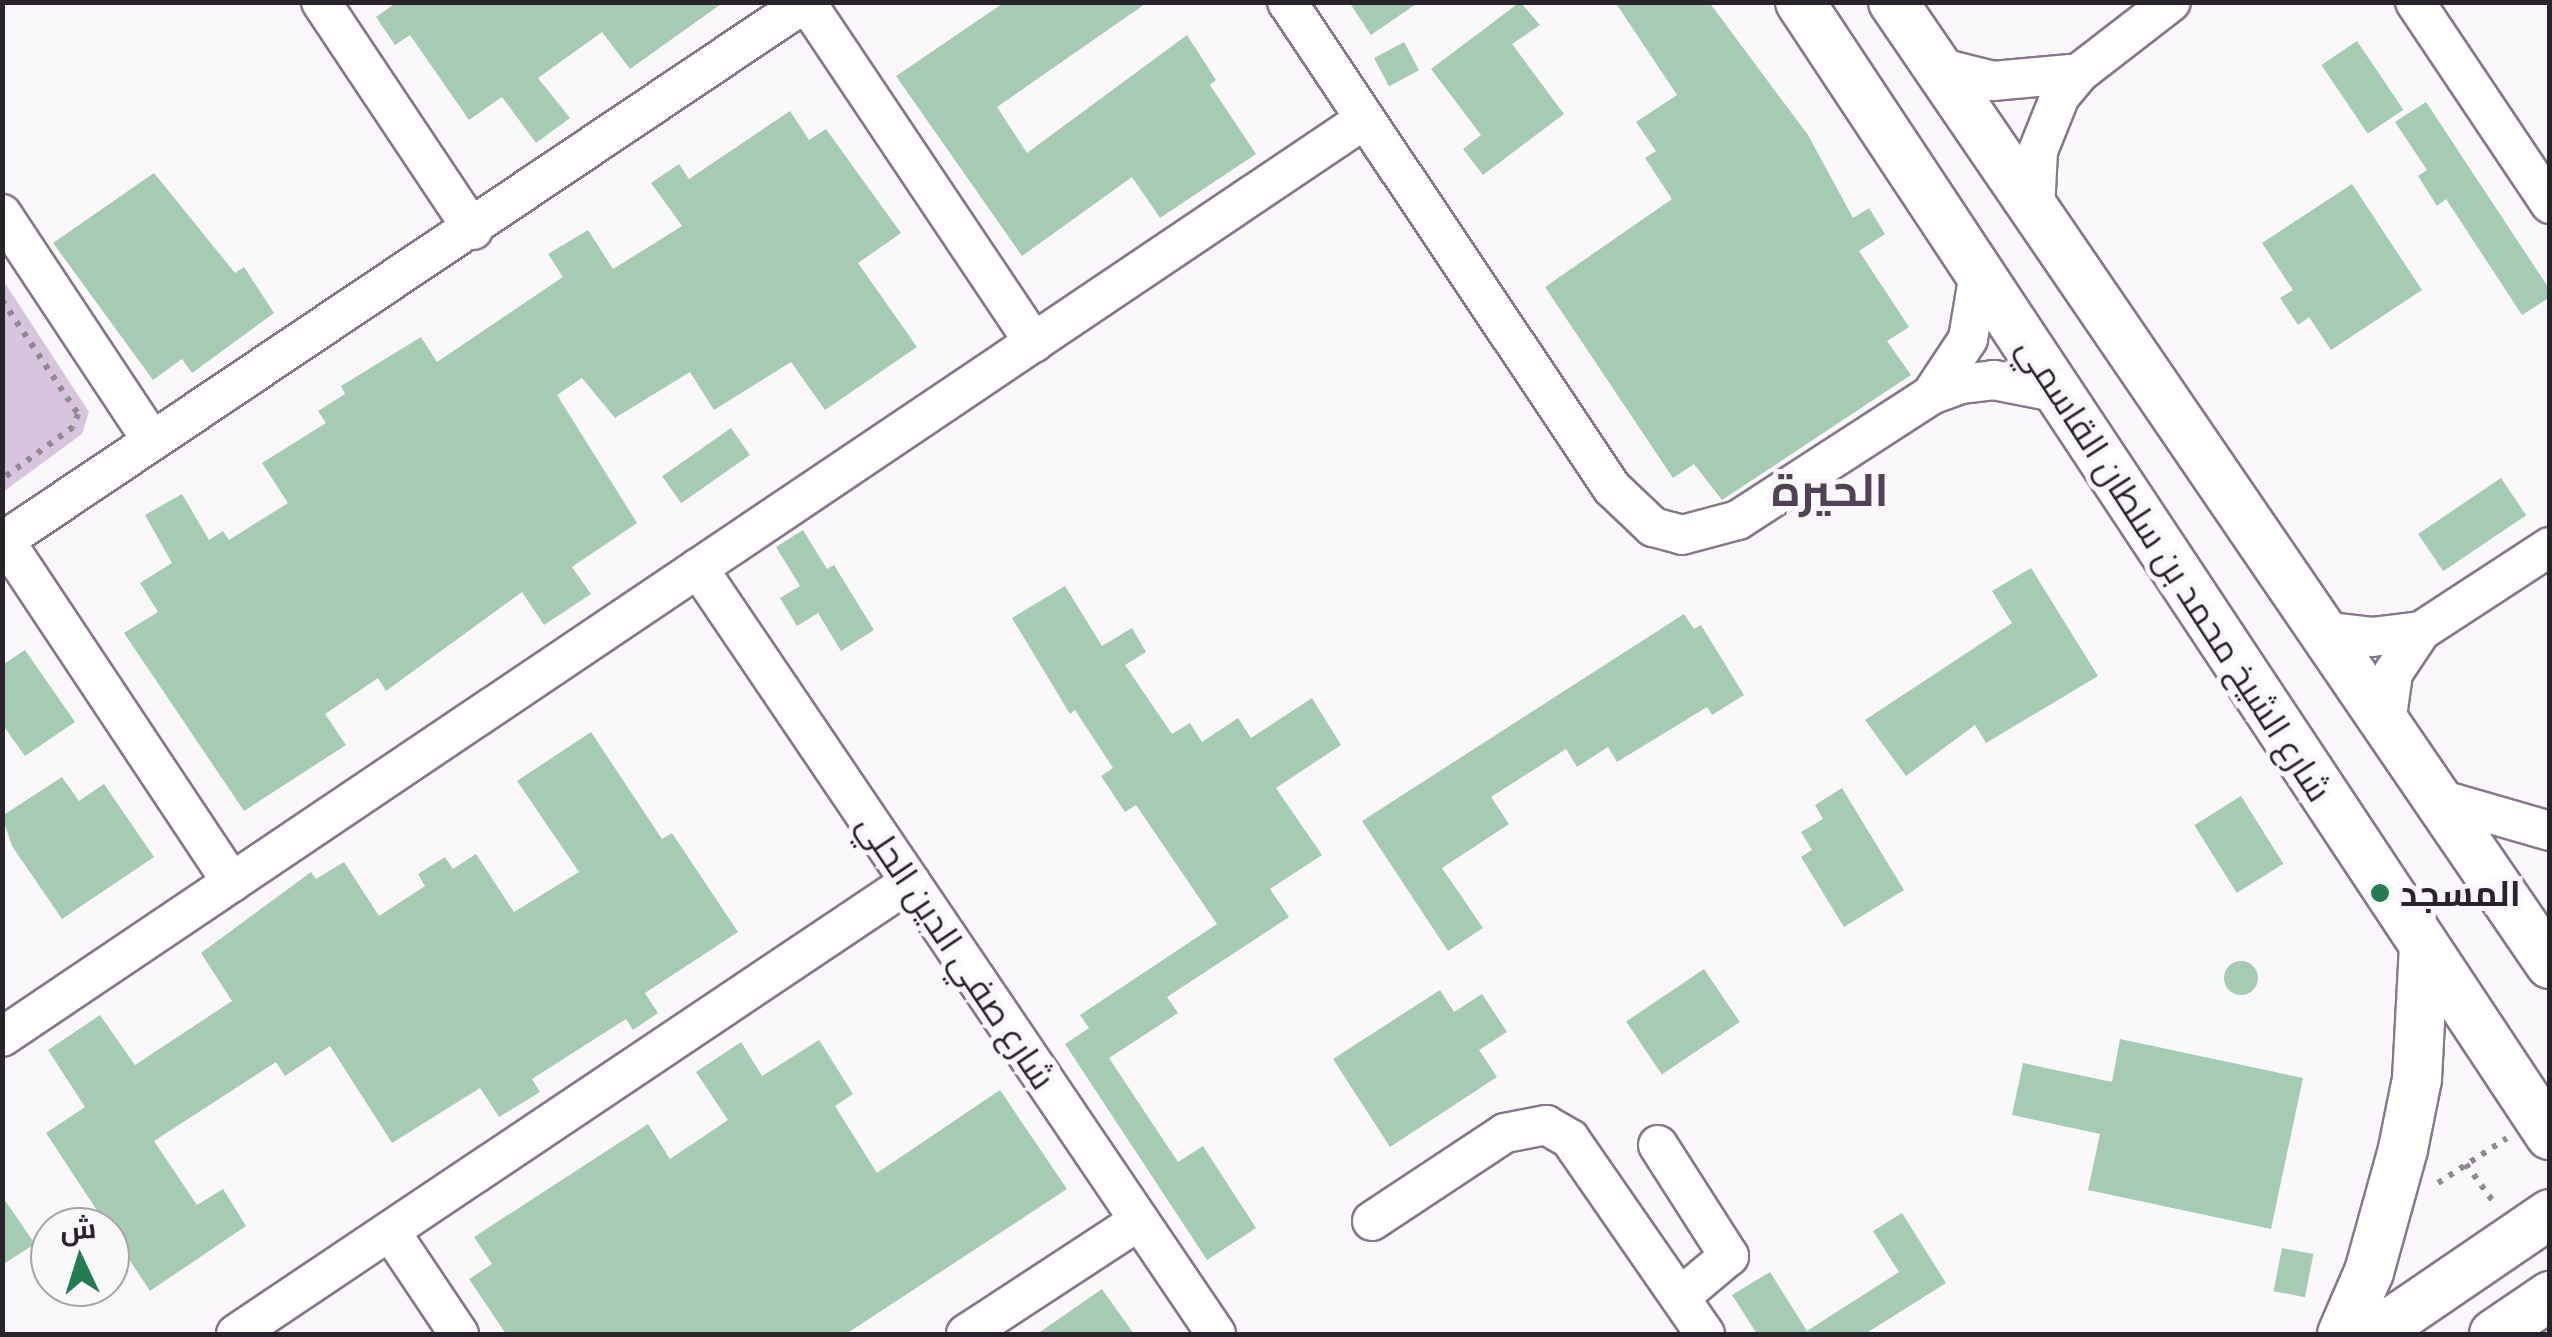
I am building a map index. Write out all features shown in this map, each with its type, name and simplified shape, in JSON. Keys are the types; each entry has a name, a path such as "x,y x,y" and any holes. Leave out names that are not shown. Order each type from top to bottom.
{"main road":[{"name":"شارع الشيخ محمد بن سلطان القاسمي","path":"1800,2 2544,1126"},
{"path":"1893,2 2386,723 2432,797 2550,964"},
{"path":"2496,885 2550,922"},
{"path":"2342,1334 2386,1217 2417,1079 2424,946"},
{"path":"2374,1334 2550,1214"},
{"path":"2494,1334 2550,1296"}],"street":[{"path":"321,2 473,230"},
{"path":"232,882 4,542 152,441 473,230 806,2 1034,343"},
{"path":"1287,2 1629,511 1682,534 1738,520 1931,395 1994,380 2058,393"},
{"path":"2035,210 2038,151 2054,110 2079,73 2171,2"},
{"path":"2415,2 2550,204"},
{"path":"1938,67 1993,81 2079,73"},
{"path":"2,1037 1365,119"},
{"path":"2,214 152,441"},
{"path":"1931,395 1968,339 1980,273"},
{"path":"2386,723 2394,673 2421,631 2550,547"},
{"name":"شارع صفي الدين الحلي","path":"698,568 1216,1334"},
{"path":"2322,631 2372,637 2421,631"},
{"path":"2432,797 2550,831"},
{"path":"236,1334 910,882"},
{"path":"1372,1221 1505,1133 1546,1125 1570,1139 1705,1334"},
{"path":"1658,1146 1728,1250 1727,1262 1680,1297"},
{"path":"966,1334 1139,1221"},
{"path":"390,1231 459,1334"}],"path":[{"path":"2,300 78,414 73,427 2,479"},
{"path":"2386,1217 2544,1126"}],"shaded area":[{"path":"3,280 89,412 82,434 3,492"}],"building":[{"path":"397,2 724,2 630,69 602,32 538,78 570,118 536,143 502,97 469,120 410,35 395,45 376,17"},
{"path":"1005,2 1148,2 997,107 1027,153 1187,35 1216,80 1210,85 1256,154 1160,218 1132,177 1022,256 896,76"},
{"path":"1349,2 1419,2 1371,35"},
{"path":"1520,2 1540,25 1512,44 1564,114 1483,175 1463,149 1481,135 1431,69"},
{"path":"1615,2 1709,2 1808,135 1853,218 1869,208 1885,234 1859,251 1909,327 1887,341 1911,375 1722,500 1694,464 1673,478 1545,287 1672,199 1645,158 1656,151 1636,122 1677,95"},
{"path":"2357,41 2403,110 2368,134 2321,65"},
{"path":"1404,42 1419,70 1389,86 1374,58"},
{"path":"2426,102 2550,290 2550,297 2522,315 2446,199 2437,206 2418,176 2427,170 2395,122"},
{"path":"790,111 809,140 826,129 901,233 858,263 917,347 825,410 791,362 714,410 690,372 615,418 582,378 557,395 637,523 572,567 591,594 544,625 522,592 386,691 378,678 325,714 346,745 244,811 124,633 158,612 140,583 172,563 145,515 182,494 209,540 223,531 229,540 288,503 262,463 326,423 318,411 345,394 341,386 421,337 437,362 563,277 548,254 588,230 613,269 682,226 651,183 679,164 689,179"},
{"path":"154,173 235,273 244,267 274,313 192,373 182,359 153,380 53,243"},
{"path":"2352,184 2422,290 2331,350 2309,317 2298,325 2280,298 2293,290 2262,243"},
{"path":"731,428 750,455 681,503 662,476"},
{"path":"2501,478 2526,515 2443,571 2418,534"},
{"path":"803,530 827,569 834,565 874,630 841,651 818,613 797,626 780,598 800,586 776,547"},
{"path":"2031,568 2098,676 1986,743 1975,725 1906,776 1865,720 2012,623 1992,591"},
{"path":"1065,586 1102,646 1132,628 1146,652 1125,665 1172,734 1190,723 1202,742 1238,718 1251,738 1312,698 1341,745 1276,788 1322,855 1270,889 1289,917 1167,997 1178,1013 1109,1058 1178,1162 1203,1146 1256,1228 1207,1260 1065,1044 1089,1028 1080,1015 1217,924 1136,805 1125,812 1101,776 1113,768 1075,710 1070,714 1012,618"},
{"path":"1684,614 1694,629 1701,625 1744,695 1712,715 1707,707 1617,762 1608,747 1577,767 1566,749 1491,797 1509,824 1442,868 1483,928 1448,951 1362,821"},
{"path":"25,650 75,722 25,756 2,724 2,665"},
{"path":"591,732 662,839 672,833 738,932 645,993 658,1013 633,1030 626,1019 532,1079 540,1092 499,1117 480,1088 392,1143 330,1046 285,1076 276,1062 154,1141 197,1205 223,1189 246,1226 150,1291 130,1261 130,1207 95,1207 46,1133 85,1107 48,1050 100,1015 135,1065 232,1001 201,953 311,872 316,879 344,862 379,916 425,886 418,874 445,857 453,869 476,854 514,912 579,872 517,781"},
{"path":"62,777 79,801 104,784 154,857 62,919 12,846 2,816"},
{"path":"1842,788 1904,890 1844,927 1801,857 1812,850 1801,832 1823,819 1815,805"},
{"path":"2241,796 2283,864 2237,893 2194,825"},
{"path":"2241,961 2253,966 2258,978 2253,990 2241,995 2229,990 2224,978 2229,966"},
{"path":"1704,969 1740,1022 1662,1075 1626,1022"},
{"path":"1440,990 1454,1012 1482,994 1507,1032 1479,1050 1497,1077 1390,1147 1333,1059"},
{"path":"2120,1039 2303,1078 2271,1229 2088,1190 2100,1134 2012,1115 2023,1063 2112,1082"},
{"path":"819,1040 853,1094 835,1106 877,1173 1000,1090 1067,1189 846,1334 506,1334 469,1279 492,1264 474,1237 648,1124 670,1159 728,1120 696,1072 741,1042 762,1076"},
{"path":"2,1196 30,1237 30,1247 2,1265"},
{"path":"1902,1213 1946,1283 1865,1334 1757,1334 1732,1295 1770,1272 1807,1331 1899,1272 1873,1231"},
{"path":"2282,1248 2313,1254 2305,1297 2274,1291"},
{"path":"1102,1289 1134,1334 1037,1334"}],"place":[{"name":"المسجد","path":"2380,893"}],"district":[{"name":"الحيرة","path":"1830,490"}]}
